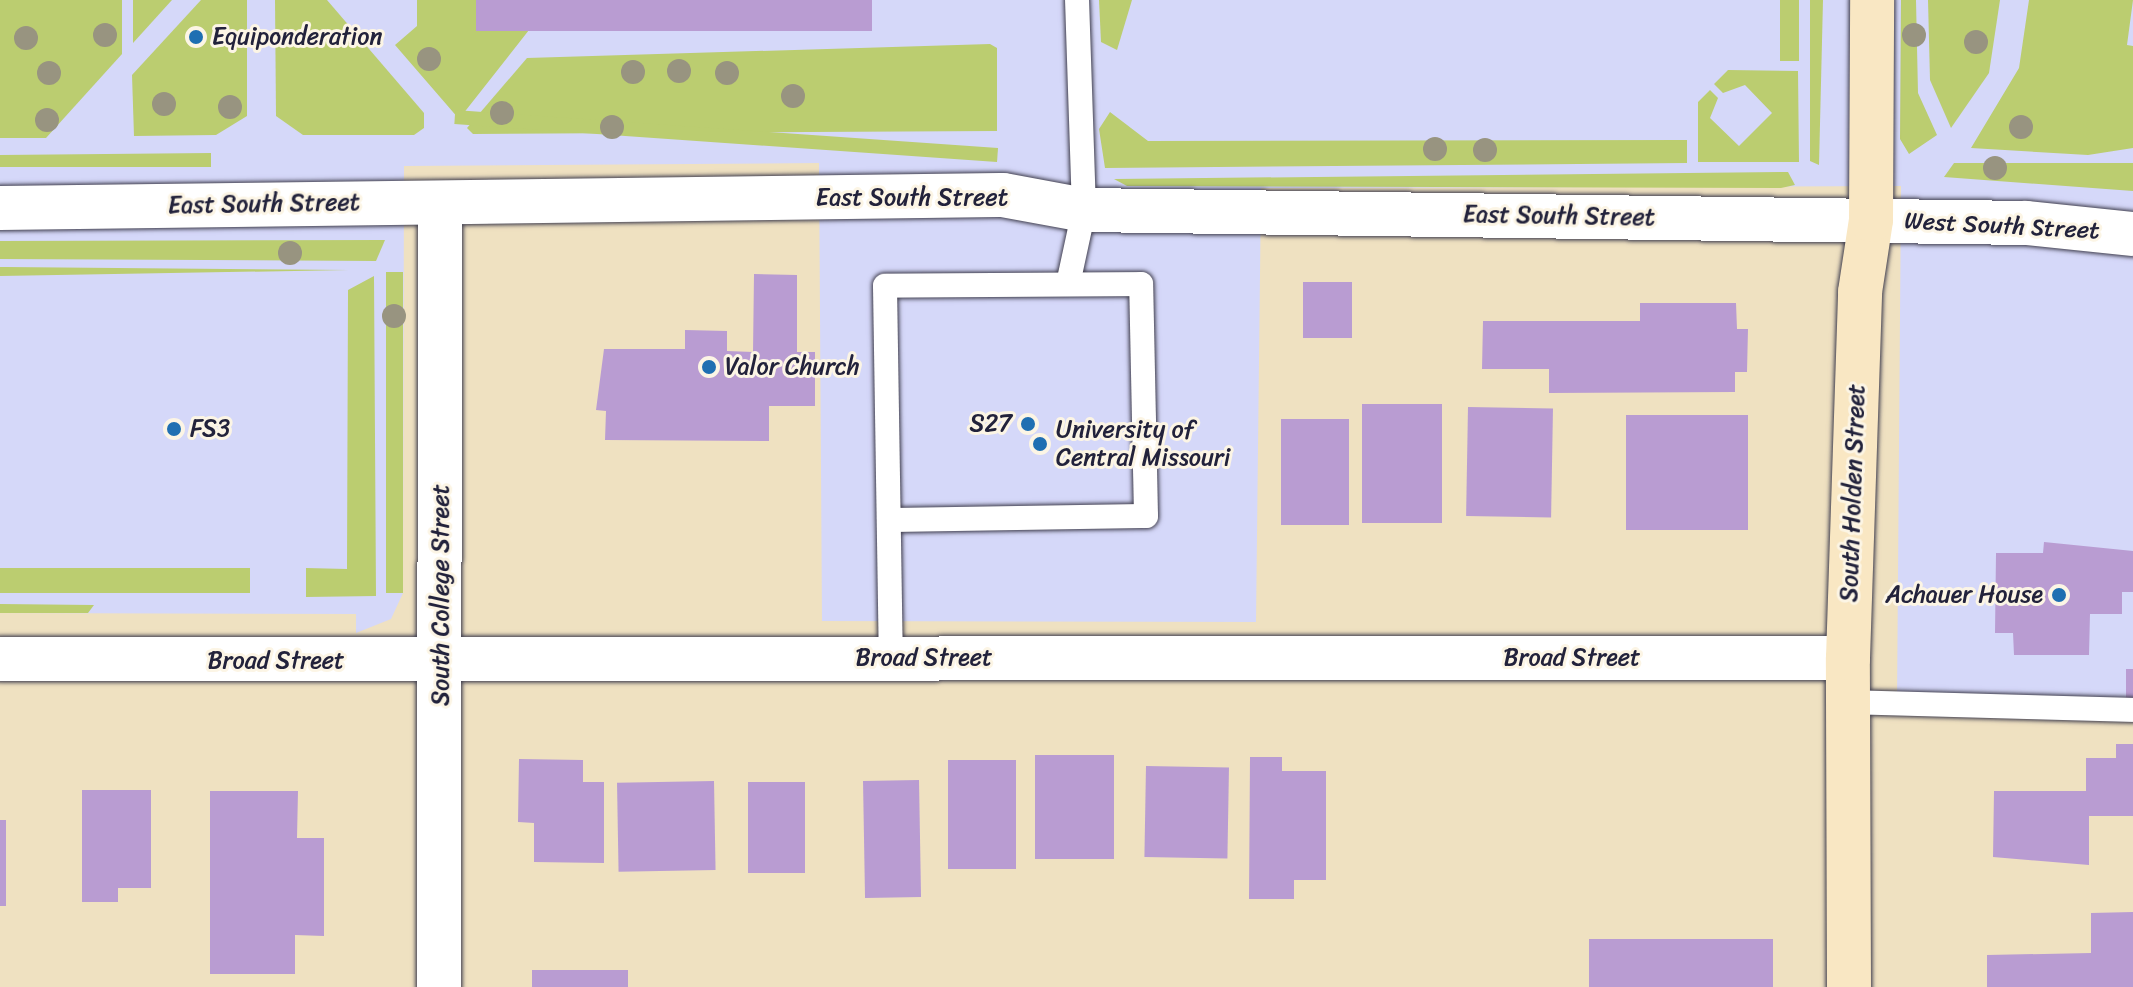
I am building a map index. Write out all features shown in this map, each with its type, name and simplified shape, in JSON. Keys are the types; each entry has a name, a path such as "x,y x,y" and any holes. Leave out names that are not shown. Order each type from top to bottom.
{"main road":[{"name":"South Holden Street","path":"1849,987 1848,658 1860,292 1871,220 1872,0"}],"street":[{"name":"East South Street","path":"0,208 1003,195 1084,210 1871,220"},
{"name":"South College Street","path":"439,987 442,662 440,203"},
{"name":"West South Street","path":"1871,220 2133,234"},
{"name":"Broad Street","path":"0,659 442,662 891,658 1848,658"}],"lane":[{"path":"1068,284 1084,210 1077,0"},
{"path":"889,520 1146,516 1141,284 885,286 891,658"},
{"path":"1848,702 2133,710"}],"shaded area":[{"name":"University of Central Missouri","path":"0,0 2133,0 2133,706 1897,703 1901,186 1261,188 1256,622 822,621 819,163 404,166 403,593 391,619 356,633 356,614 0,613"}],"green space":[{"path":"0,0 122,0 122,54 46,138 0,138"},
{"path":"133,0 172,0 133,43"},
{"path":"201,0 247,0 247,116 216,135 134,136 132,75"},
{"path":"275,0 327,0 424,113 424,128 414,135 303,135 276,116"},
{"path":"417,0 476,0 476,31 529,30 459,119 395,45 417,26"},
{"path":"1099,0 1132,0 1117,50 1101,42"},
{"path":"1780,0 1799,0 1799,61 1780,61"},
{"path":"1810,0 1823,0 1819,165 1810,161"},
{"path":"1901,0 1916,0 1918,93 1937,135 1909,154 1900,139"},
{"path":"1928,0 2000,0 1989,73 1951,128 1930,80"},
{"path":"2029,0 2133,0 2127,45 2133,46 2133,148 2088,155 1971,148 2019,68"},
{"path":"990,44 997,48 997,131 473,134 467,128 527,58"},
{"path":"1728,70 1798,71 1799,162 1698,162 1698,102 1710,90 1718,98 1710,118 1739,146 1772,113 1745,85 1723,93 1714,84"},
{"path":"455,110 998,148 997,162 454,124"},
{"path":"1110,112 1148,141 1687,140 1687,163 1105,168 1099,129"},
{"path":"211,153 211,167 0,167 0,155"},
{"path":"1954,163 2133,163 2133,191 1944,177"},
{"path":"1788,172 1795,185 1781,188 1127,186 1114,179"},
{"path":"385,240 376,261 0,259 0,241"},
{"path":"0,267 6,267 349,270 0,276"},
{"path":"386,272 403,272 403,593 386,593"},
{"path":"374,276 376,596 306,597 306,568 347,569 348,290"},
{"path":"0,568 250,568 250,593 0,593"},
{"path":"0,604 94,605 88,613 0,613"}],"building":[{"path":"476,0 872,0 872,31 476,31"},
{"name":"Valor Church","path":"754,274 797,275 797,352 815,352 815,406 769,406 769,441 605,440 606,411 596,410 604,349 685,349 685,330 727,331 727,351 753,352"},
{"path":"1303,282 1352,282 1352,338 1303,338"},
{"path":"1640,303 1736,303 1737,329 1748,329 1747,372 1735,372 1735,392 1549,393 1549,369 1482,369 1483,321 1640,321"},
{"path":"1362,404 1442,404 1442,523 1362,523"},
{"path":"1468,407 1553,408 1551,517 1466,516"},
{"path":"1626,415 1748,415 1748,530 1626,530"},
{"path":"1281,419 1349,419 1349,525 1281,525"},
{"name":"Achauer House","path":"2044,542 2133,551 2133,592 2122,592 2122,614 2090,614 2089,655 2014,655 2013,633 1995,633 1996,553 2043,553"},
{"path":"2126,669 2133,669 2133,700 2126,700"},
{"path":"2116,744 2133,744 2133,816 2089,816 2089,865 1993,857 1994,791 2086,791 2086,758 2116,758"},
{"path":"1035,755 1114,755 1114,859 1035,859"},
{"path":"1250,757 1282,757 1282,771 1326,771 1326,880 1294,880 1294,899 1249,899"},
{"path":"519,759 583,760 583,782 604,782 604,863 534,862 534,823 518,822"},
{"path":"948,760 1016,760 1016,869 948,869"},
{"path":"1146,766 1229,767 1227,858 1144,857"},
{"path":"919,780 921,897 865,898 863,781"},
{"path":"714,781 716,870 619,872 617,783"},
{"path":"748,782 805,782 805,873 748,873"},
{"path":"82,790 151,790 151,888 118,888 118,902 82,902"},
{"path":"210,791 298,791 297,838 324,838 324,936 295,935 295,974 210,974"},
{"path":"0,820 6,820 6,906 0,906"},
{"path":"2133,912 2133,987 1987,987 1987,955 2091,953 2091,913"},
{"path":"1589,939 1773,939 1773,987 1589,987"},
{"path":"532,970 628,970 628,987 532,987"}],"place":[{"name":"Equiponderation","path":"196,37"},
{"name":"Valor Church","path":"709,367"},
{"name":"S27","path":"1028,424"},
{"name":"FS3","path":"174,429"},
{"name":"University of Central Missouri","path":"1040,444"},
{"name":"Achauer House","path":"2059,595"}]}
